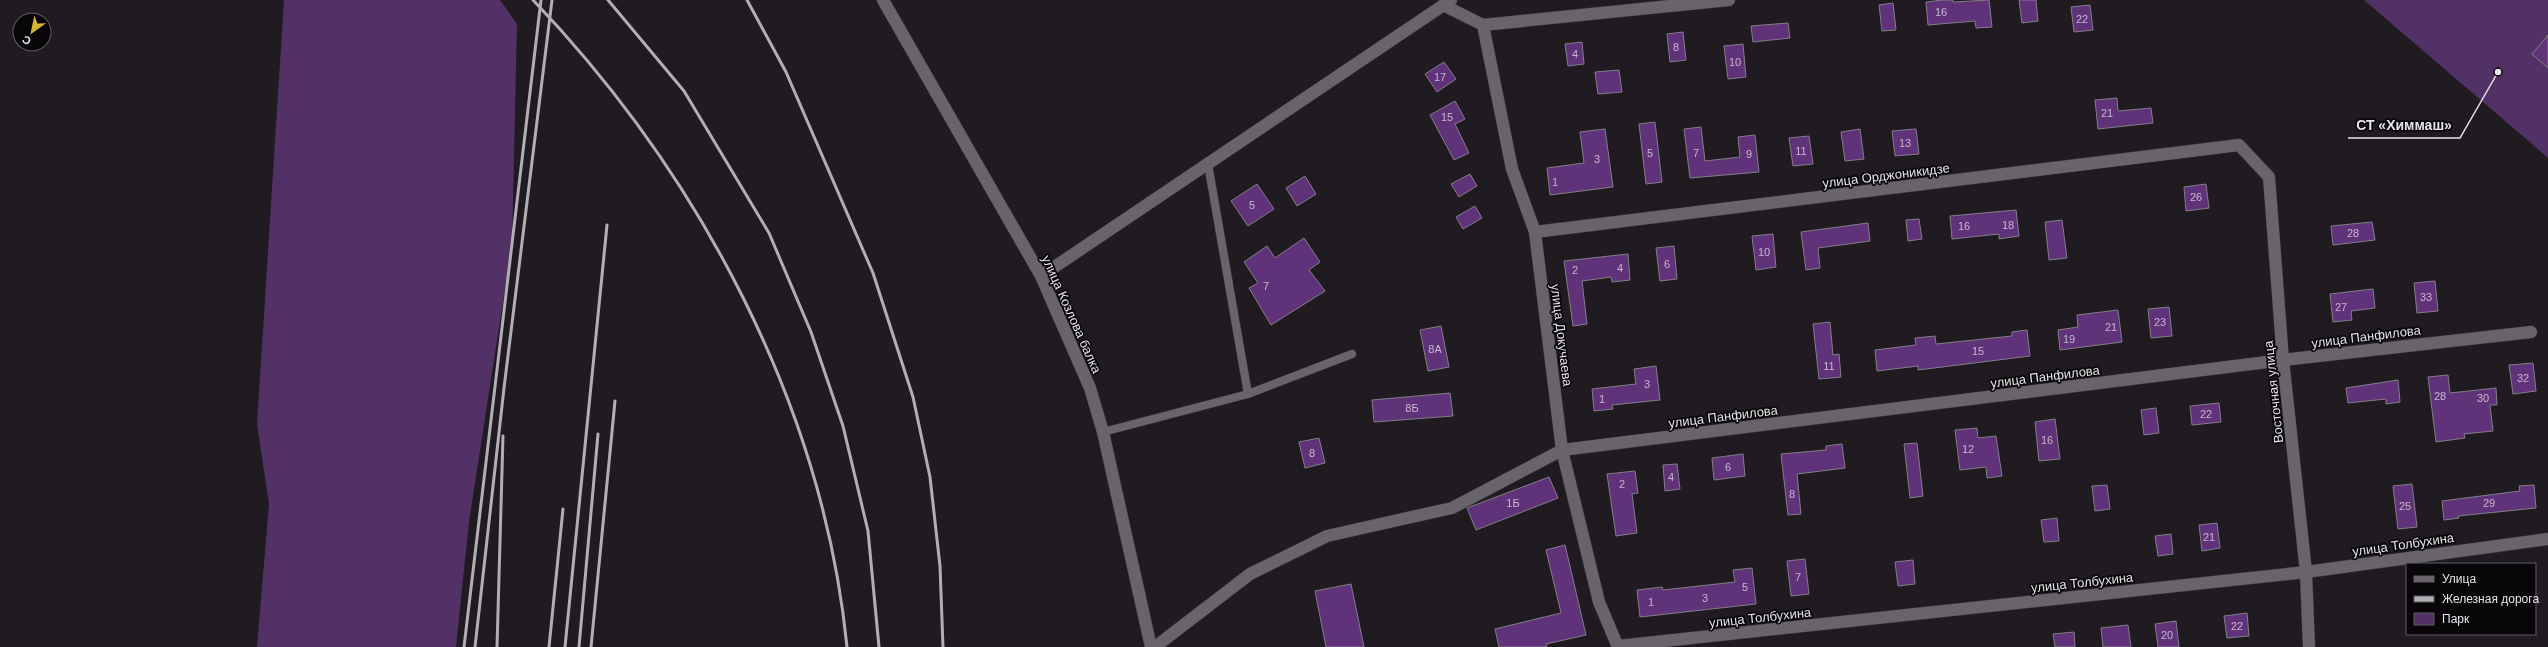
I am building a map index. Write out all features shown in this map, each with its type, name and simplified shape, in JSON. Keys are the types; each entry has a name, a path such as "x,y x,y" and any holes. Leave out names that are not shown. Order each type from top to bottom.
{"street":[{"name":"улица Козлова балка","path":"882,0 1042,276 1090,388 1103,432 1152,647"},
{"path":"1042,276 1447,3 1483,25 1730,0"},
{"name":"улица Докучаева","path":"1483,25 1512,169 1535,232 1562,450 1598,602 1618,647"},
{"name":"улица Орджоникидзе","path":"1535,232 2239,145"},
{"name":"Восточная улица","path":"2239,145 2269,177 2283,360 2306,572 2309,647"},
{"name":"улица Панфилова","path":"1562,450 2283,360 2531,332"},
{"path":"1155,647 1250,574 1327,536 1452,508 1562,450"},
{"name":"улица Толбухина","path":"1618,647 2306,572 2548,539"}],"lane":[{"path":"1208,164 1248,394"},
{"path":"1103,432 1248,394 1352,354"}],"green space":[{"path":"284,0 500,0 517,24 512,243 469,522 456,647 257,647 269,504 257,424"},
{"path":"2364,0 2548,0 2548,158 2532,144"}],"building":[{"path":"1953,0 1953,2 1989,0 1992,27 1976,28 1975,21 1928,25 1926,2"},
{"path":"2019,0 2036,0 2038,21 2022,23"},
{"path":"1893,3 1896,30 1882,31 1879,5"},
{"path":"2090,5 2093,30 2074,32 2071,7"},
{"path":"1788,23 1790,38 1753,42 1751,26"},
{"path":"1683,32 1686,60 1670,62 1667,34"},
{"path":"2548,35 2548,68 2532,54"},
{"path":"1582,42 1584,64 1568,66 1565,44"},
{"path":"1743,44 1746,77 1728,79 1724,46"},
{"path":"1444,62 1456,79 1437,92 1425,74"},
{"path":"1619,70 1622,92 1598,94 1595,72"},
{"path":"2117,98 2118,111 2151,108 2153,123 2098,129 2095,100"},
{"path":"1455,101 1465,119 1455,124 1469,153 1454,160 1430,115"},
{"path":"1655,122 1662,182 1646,184 1639,124"},
{"path":"1701,127 1705,161 1740,157 1738,137 1755,135 1759,172 1690,178 1684,129"},
{"path":"1605,129 1613,187 1550,195 1547,168 1584,163 1580,132"},
{"path":"1860,129 1864,159 1845,161 1841,132"},
{"path":"1916,129 1919,154 1895,156 1892,131"},
{"path":"1809,136 1813,164 1793,166 1789,138"},
{"path":"1470,174 1477,186 1459,197 1451,184"},
{"path":"1305,176 1316,194 1297,206 1286,188"},
{"path":"1257,184 1274,209 1248,226 1231,201"},
{"path":"2206,184 2209,208 2186,211 2184,187"},
{"path":"1475,206 1482,218 1463,229 1456,217"},
{"path":"2016,210 2019,236 1999,239 1999,234 1952,239 1950,216"},
{"path":"1919,219 1922,239 1908,241 1906,220"},
{"path":"2062,220 2067,258 2049,260 2045,222"},
{"path":"2372,222 2375,240 2333,245 2331,226"},
{"path":"1868,223 1870,241 1818,248 1820,268 1806,270 1801,232"},
{"path":"1773,234 1776,267 1756,270 1752,236"},
{"path":"1304,238 1320,262 1309,270 1325,291 1271,325 1249,288 1258,283 1244,262 1267,246 1275,258"},
{"path":"1674,246 1677,279 1660,281 1656,248"},
{"path":"1628,254 1630,280 1612,282 1611,277 1582,281 1587,324 1573,326 1564,261"},
{"path":"2435,281 2438,311 2417,313 2414,283"},
{"path":"2373,289 2375,308 2351,311 2352,320 2333,322 2330,294"},
{"path":"2169,307 2172,336 2151,338 2148,309"},
{"path":"2118,310 2122,342 2060,350 2058,330 2078,327 2077,315"},
{"path":"1830,322 1833,355 1839,354 1841,377 1819,379 1813,324"},
{"path":"1441,326 1449,367 1428,371 1420,330"},
{"path":"2027,330 2030,356 1918,370 1918,366 1877,371 1875,350 1916,345 1915,338 1935,336 1936,344 2012,336 2012,332"},
{"path":"2533,363 2536,391 2513,394 2509,365"},
{"path":"1656,366 1660,400 1612,405 1613,409 1594,411 1592,389 1636,384 1634,369"},
{"path":"2448,375 2450,393 2496,388 2497,405 2490,405 2493,431 2464,434 2465,438 2436,442 2428,377"},
{"path":"2398,380 2400,402 2386,404 2386,399 2348,403 2346,388"},
{"path":"1450,393 1453,416 1374,422 1372,400"},
{"path":"2219,403 2221,422 2192,425 2190,406"},
{"path":"2156,408 2159,433 2144,435 2141,410"},
{"path":"2055,419 2060,459 2039,461 2035,422"},
{"path":"1977,428 1978,438 1996,436 2002,476 1987,478 1986,467 1960,470 1955,430"},
{"path":"1319,438 1325,463 1305,468 1299,442"},
{"path":"1917,443 1923,496 1910,498 1904,444"},
{"path":"1842,444 1845,468 1797,474 1801,514 1788,515 1781,454 1826,450 1826,446"},
{"path":"1743,454 1745,476 1714,480 1712,458"},
{"path":"1677,464 1680,489 1665,491 1663,465"},
{"path":"1635,471 1638,493 1632,494 1637,533 1616,536 1607,474"},
{"path":"1549,477 1558,498 1476,530 1467,508"},
{"path":"2412,484 2417,527 2398,529 2393,486"},
{"path":"2107,485 2110,509 2095,511 2092,486"},
{"path":"2534,485 2536,508 2458,516 2459,518 2444,520 2442,501 2520,491 2519,486"},
{"path":"2057,518 2059,541 2044,542 2041,520"},
{"path":"2217,523 2220,548 2202,551 2199,525"},
{"path":"2171,534 2173,554 2158,556 2155,536"},
{"path":"1565,545 1586,635 1546,644 1547,647 1499,647 1495,629 1561,613 1546,550"},
{"path":"1805,559 1809,594 1791,596 1787,561"},
{"path":"1913,560 1915,584 1898,586 1895,562"},
{"path":"1752,568 1756,604 1640,617 1637,590 1662,587 1663,590 1735,582 1733,570"},
{"path":"1351,584 1364,647 1326,647 1315,591"},
{"path":"2247,613 2249,636 2227,638 2224,616"},
{"path":"2176,621 2179,647 2158,647 2155,624"},
{"path":"2128,625 2131,647 2103,647 2101,628"},
{"path":"2074,632 2075,647 2055,647 2053,634"}],"railway":[{"path":"533,0 593,68 649,140 699,217 743,298 781,382 811,468 833,557 847,647"},
{"path":"464,647 541,0"},
{"path":"475,647 504,388 552,0"},
{"path":"608,0 684,91 769,233 811,332 843,426 868,531 879,647"},
{"path":"747,0 786,72 873,273 913,397 930,477 940,566 943,647"},
{"path":"565,647 607,225"},
{"path":"591,647 615,401"},
{"path":"579,647 598,434"},
{"path":"497,647 503,436"},
{"path":"549,647 563,509"}],"place":[{"name":"СТ «Химмаш»","path":"2498,72"}]}
